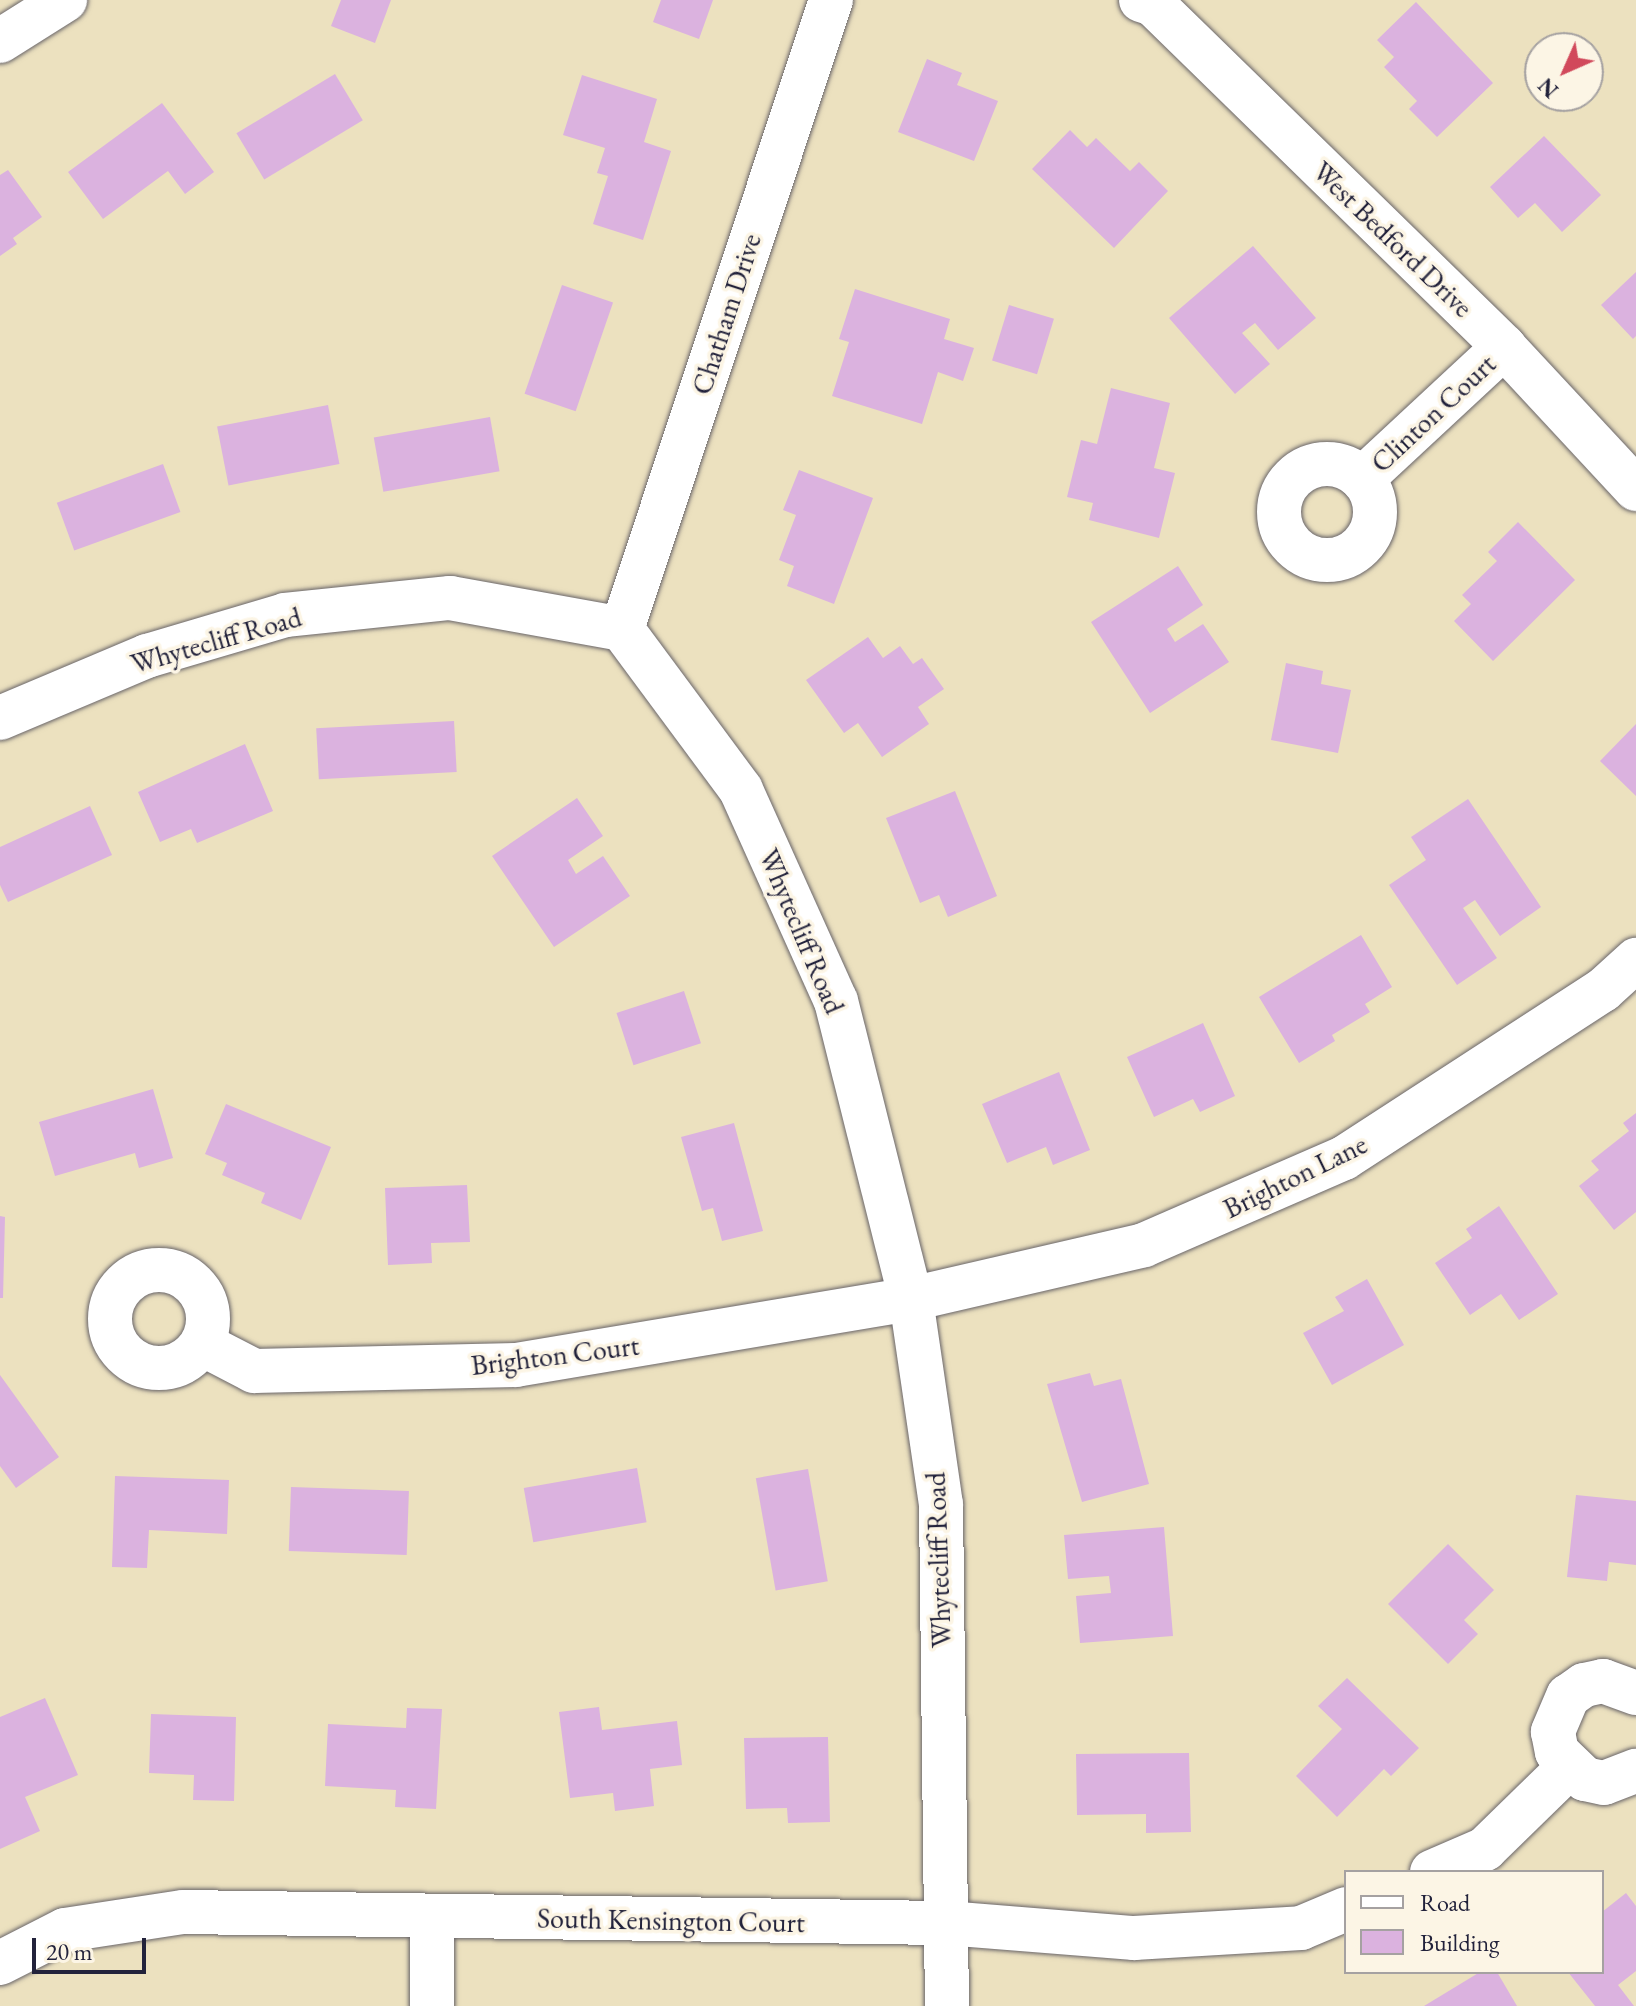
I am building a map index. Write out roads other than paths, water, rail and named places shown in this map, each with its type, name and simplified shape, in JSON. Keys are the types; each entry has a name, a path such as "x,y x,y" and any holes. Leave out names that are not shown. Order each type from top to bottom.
{"street":[{"path":"0,41 65,0"},
{"name":"Chatham Drive","path":"622,629 831,0"},
{"name":"West Bedford Drive","path":"1141,0 1153,4 1504,347 1636,489"},
{"name":"Clinton Court","path":"1362,479 1504,347"},
{"name":"Whytecliff Road","path":"0,718 147,656 285,615 450,598 622,629 741,790 836,1001 911,1299 941,1504 947,2006"},
{"name":"Brighton Lane","path":"911,1299 1144,1245 1344,1158 1603,990 1636,960"},
{"name":"Brighton Court","path":"202,1344 254,1371 516,1365 911,1299"},
{"path":"1636,1693 1603,1681 1568,1696 1553,1732 1557,1752 1568,1768 1585,1779 1604,1783 1636,1771"},
{"path":"1437,1870 1485,1849 1568,1768"},
{"name":"South Kensington Court","path":"0,1963 65,1930 183,1912 946,1923 1134,1938 1301,1928 1344,1910"},
{"path":"432,1917 432,2006"}]}
